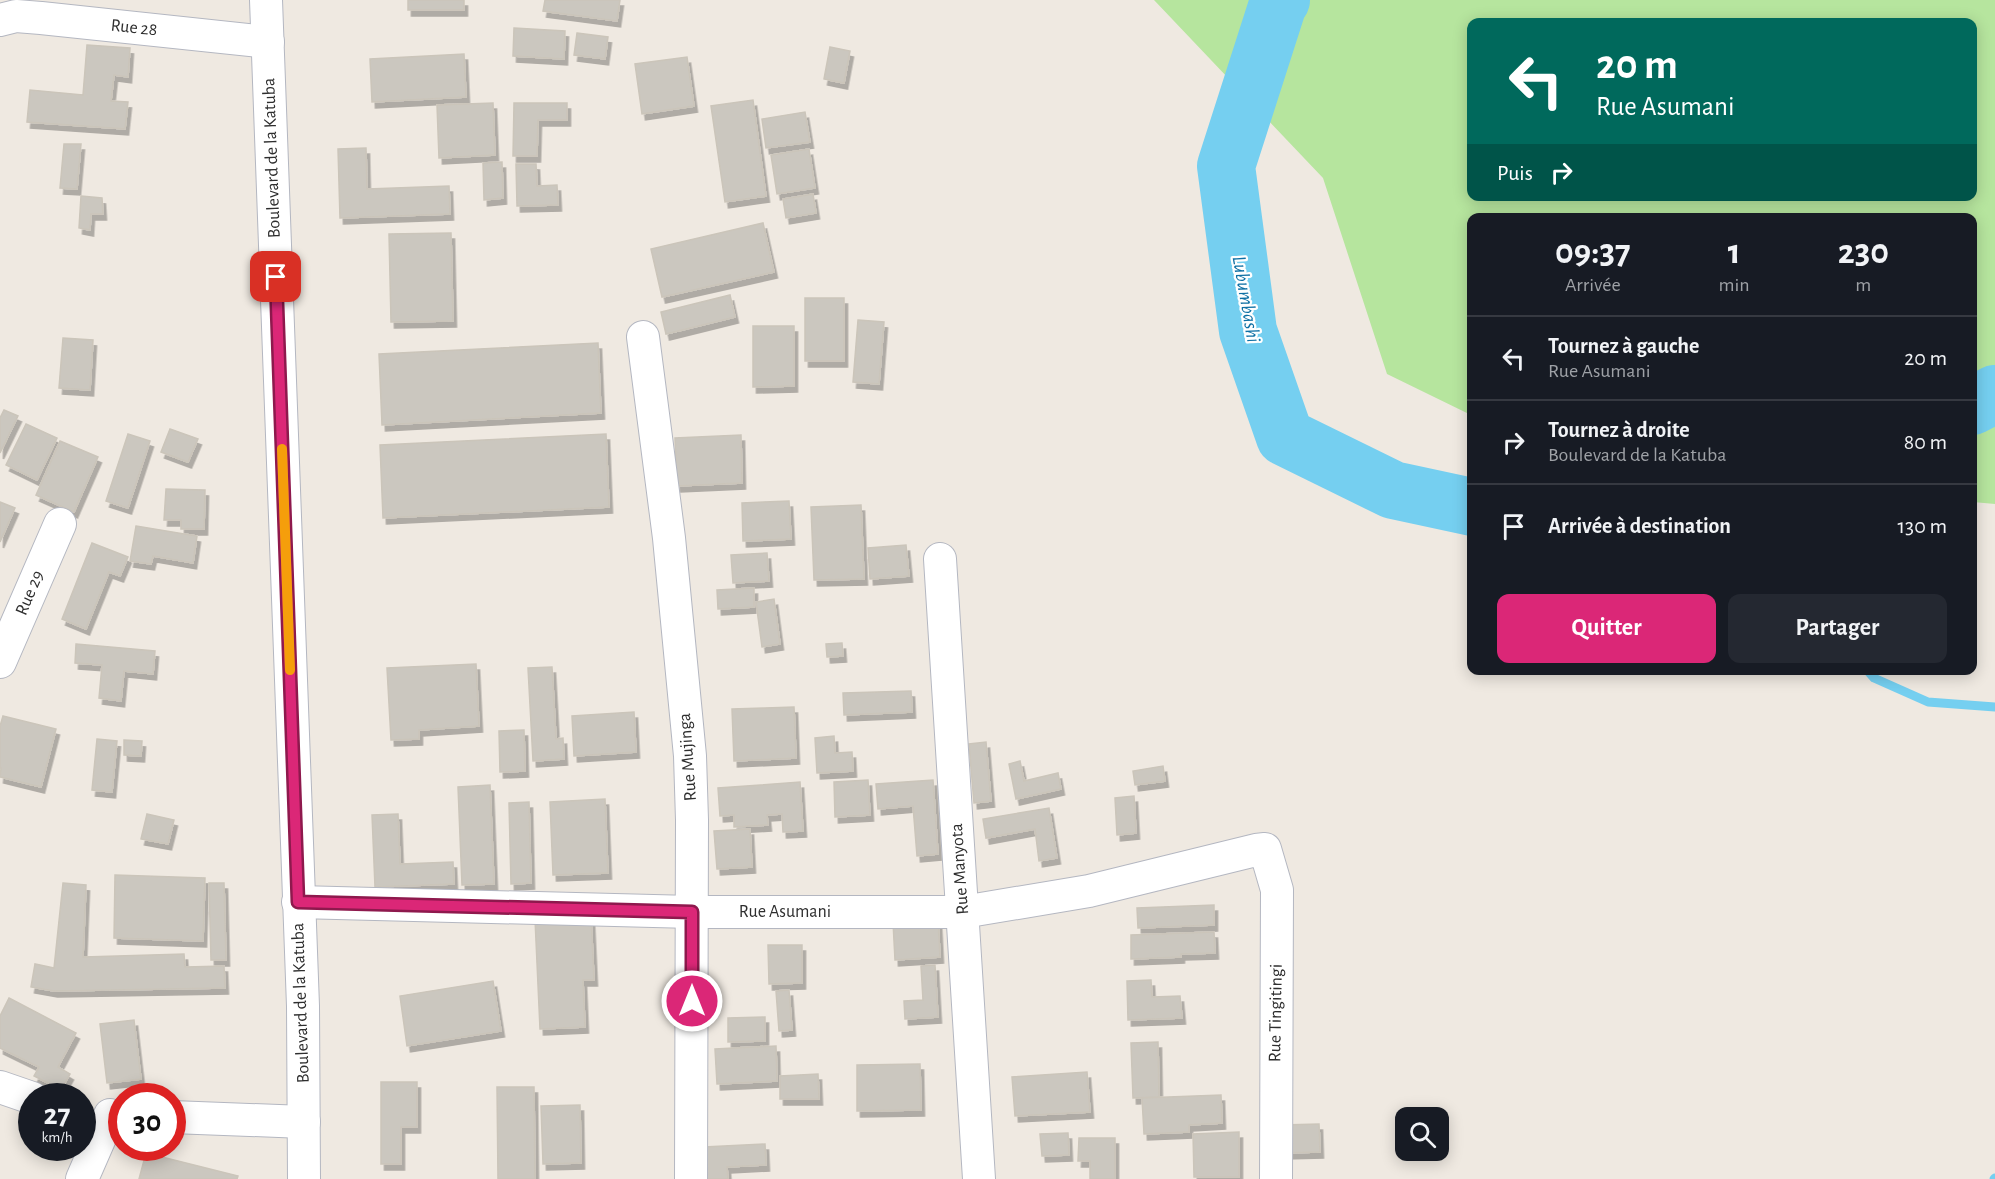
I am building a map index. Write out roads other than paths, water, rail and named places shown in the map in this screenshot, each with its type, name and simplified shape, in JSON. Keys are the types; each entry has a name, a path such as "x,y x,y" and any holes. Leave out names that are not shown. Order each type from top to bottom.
{"street":[{"name":"Boulevard de la Katuba","path":"266,0 303,1006 304,1179"},
{"name":"Rue 28","path":"0,20 16,16 41,18 268,42"},
{"name":"Rue Mujinga","path":"643,337 669,538 690,756 692,820 691,1179"},
{"name":"Rue 29","path":"0,662 60,524"},
{"name":"Rue Manyota","path":"940,559 979,1179"},
{"name":"Rue Asumani","path":"298,902 692,912 963,912 1089,891 1265,849"},
{"name":"Rue Tingitingi","path":"1265,849 1277,890 1276,1179"},
{"path":"0,1087 18,1093"},
{"path":"82,1179 105,1114"},
{"path":"186,1118 304,1122"}],"waterway":[{"name":"Lubumbashi","path":"1281,0 1226,166 1248,331 1285,437 1393,490 1467,506"},
{"name":"Lubumbashi","path":"1977,403 1995,394"},
{"path":"1871,675 1928,702 1995,707"}]}
